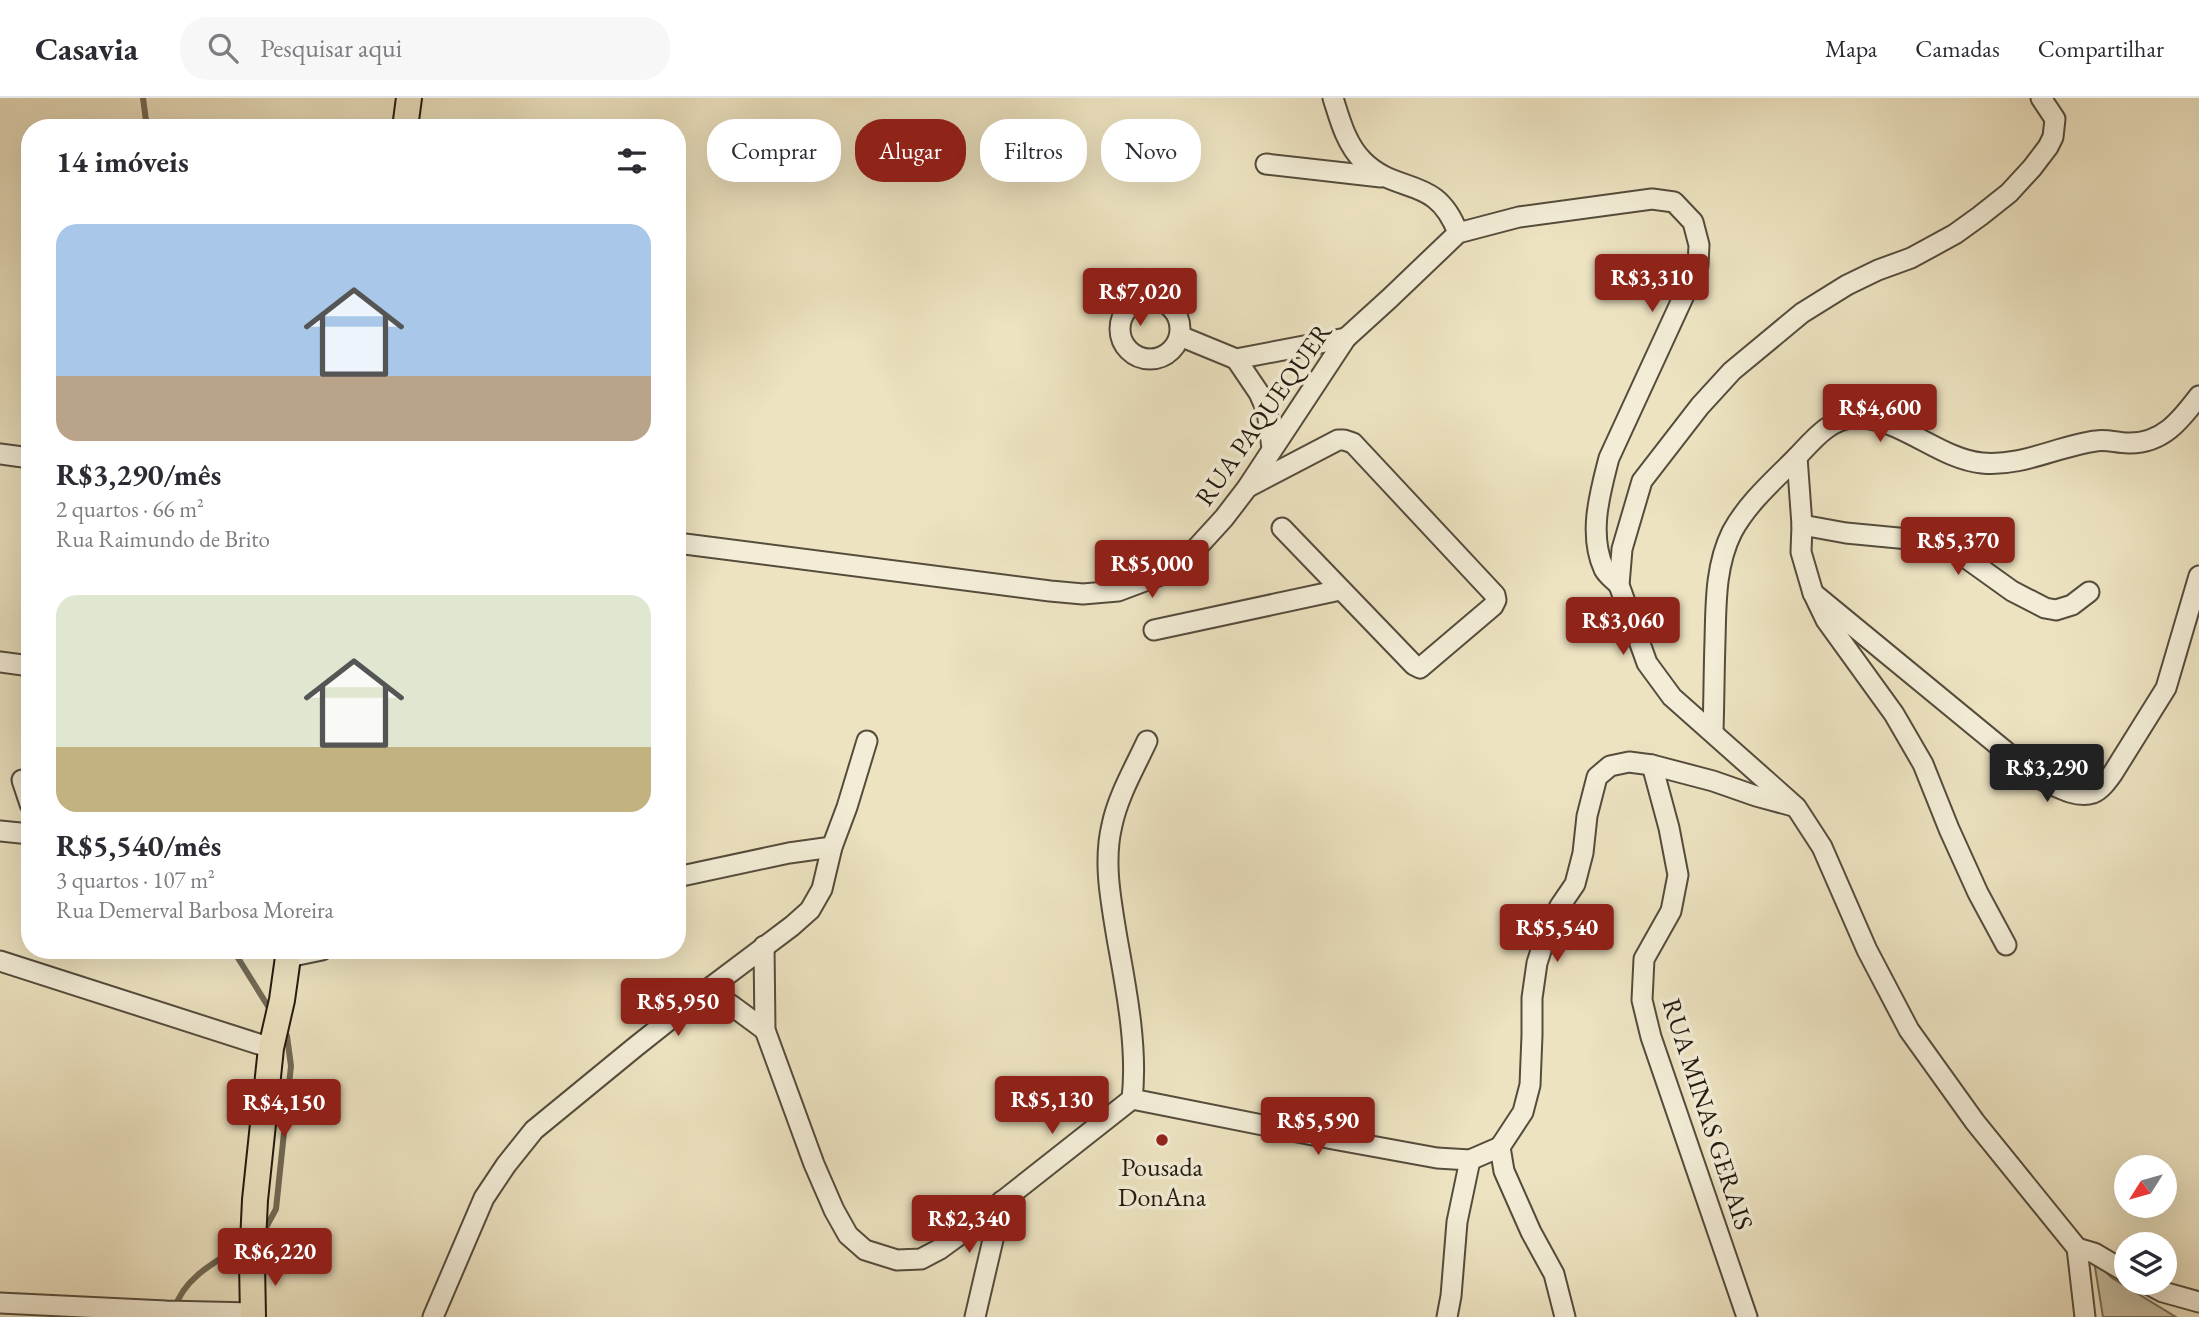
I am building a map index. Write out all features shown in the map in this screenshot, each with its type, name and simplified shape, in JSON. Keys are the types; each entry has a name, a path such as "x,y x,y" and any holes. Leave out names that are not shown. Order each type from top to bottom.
{"main road":[{"path":"406,119 409,98"},
{"path":"252,1315 254,1226 273,1041 287,959"}],"street":[{"path":"1333,98 1350,144 1358,156 1375,171 1430,193 1445,206 1458,233 1519,217 1652,199 1674,202 1693,222 1699,245 1698,265 1609,458 1600,492 1596,523 1598,550 1605,571 1619,586 1647,663 1672,697 1796,807 1822,847 1867,950 1909,1030 1975,1122 2077,1248 2085,1317"},
{"path":"1619,586 1622,549 1642,481 1700,406 1732,371 1802,313 1847,285 1911,258 1955,234 2009,192 2032,168 2053,137 2055,119 2040,98"},
{"path":"1266,164 1389,178"},
{"name":"RUA PAQUEQUER","path":"686,545 1083,594 1118,591 1167,573 1192,552 1224,518 1247,488 1346,338 1458,233"},
{"path":"1180,336 1236,359 1346,338"},
{"path":"1236,359 1259,393 1266,411 1272,448"},
{"path":"1713,732 1717,581 1723,555 1732,532 1752,502 1820,433 1837,422 1852,418 1869,419 1961,458 1981,463 2006,463 2098,440 2143,443 2160,437 2176,425 2199,396"},
{"path":"1247,488 1338,440 1353,443 1495,595 1496,600 1484,614 1420,668 1414,666 1282,528"},
{"path":"0,454 21,457"},
{"path":"1797,457 1802,525 1801,552 1813,593 1826,620 1894,714 1923,764 1973,883 2006,945"},
{"path":"1802,525 1846,533 1940,542 2012,591 2045,608 2056,610 2072,605 2088,592"},
{"path":"1813,593 2038,778 2071,793 2092,793 2113,773 2166,688 2199,576"},
{"path":"1154,630 1340,590"},
{"path":"0,662 21,665"},
{"path":"433,1317 484,1198 534,1130 810,909 822,889 832,847 867,741"},
{"path":"764,946 765,1030 814,1164 834,1210 848,1235 865,1250 897,1260 921,1259 962,1233 1132,1099 1135,1075 1108,860 1112,825 1147,741"},
{"path":"1132,1099 1437,1158 1470,1160 1500,1147 1523,1112 1530,1085 1532,998 1537,963 1547,932 1560,905 1575,884 1583,853 1587,816 1598,777 1610,766 1629,762 1652,765 1796,807"},
{"name":"RUA MINAS GERAIS","path":"1652,765 1678,875 1671,911 1644,958 1642,1000 1656,1050 1747,1317"},
{"path":"0,831 21,833"},
{"path":"686,875 789,853 832,847"},
{"path":"0,961 273,1041"},
{"path":"707,990 765,1030"},
{"path":"1500,1147 1504,1171 1531,1232 1554,1274 1565,1317"},
{"path":"1447,1317 1457,1222 1470,1160"},
{"path":"975,1317 1002,1201"},
{"path":"2077,1248 2094,1252 2114,1264"},
{"path":"2173,1295 2199,1302"},
{"path":"0,1303 252,1315"}],"shaded area":[{"path":"2094,1261 2114,1279 2114,1295 2140,1295 2176,1317 2103,1317"}],"waterway":[{"path":"143,98 146,119"},
{"path":"239,959 271,1011"},
{"path":"263,1233 276,1209 291,1066 287,1036 282,1029"},
{"path":"175,1308 186,1287 195,1278 247,1242"}],"place":[{"name":"Pousada DonAna","path":"1162,1140"}]}
